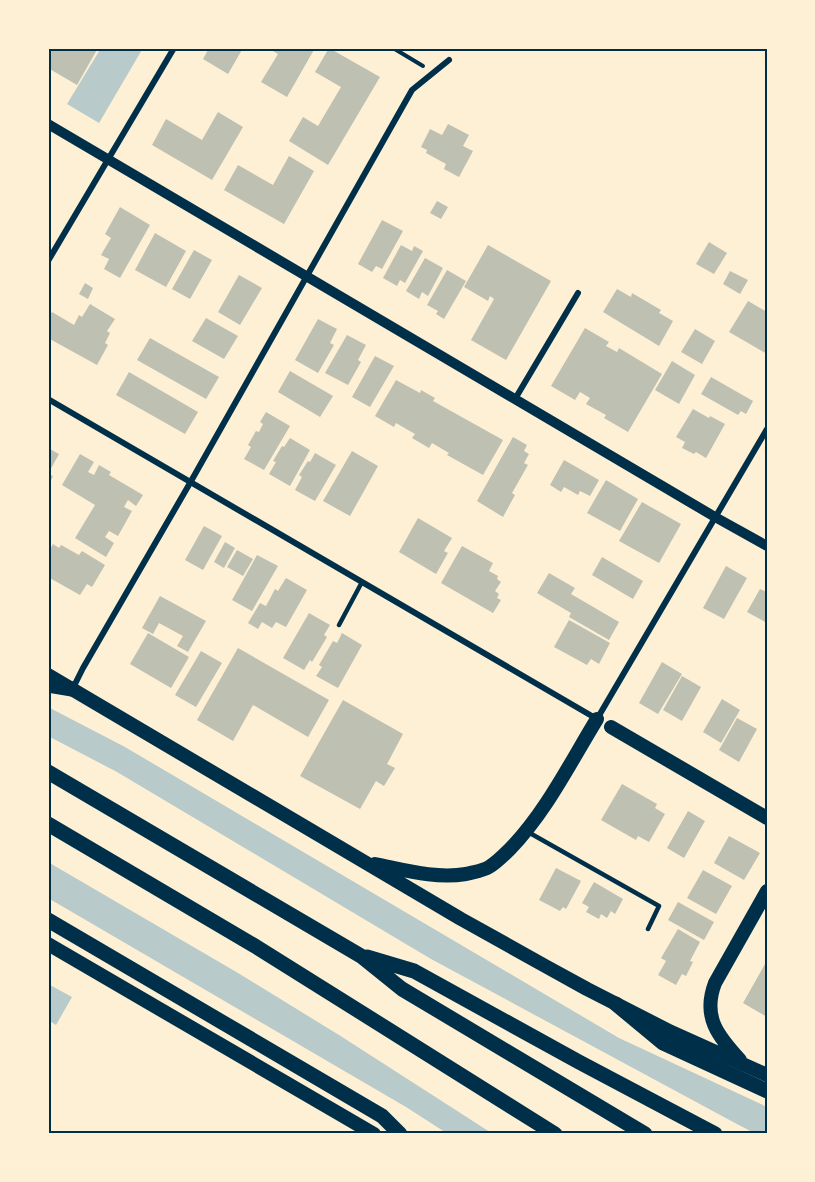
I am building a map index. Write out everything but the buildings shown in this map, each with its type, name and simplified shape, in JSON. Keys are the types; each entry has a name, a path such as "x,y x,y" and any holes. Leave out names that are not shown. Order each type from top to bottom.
{"highway":[{"path":"48,685 72,689"},
{"path":"48,772 361,956 402,989 645,1134"},
{"path":"48,824 255,946 555,1134"},
{"path":"48,920 382,1116 400,1134"},
{"path":"361,956 414,971 715,1134"},
{"path":"616,1004 663,1043 767,1091"}],"main road":[{"path":"48,675 518,951 671,1032 767,1075"},
{"path":"363,862 418,873 454,875 489,867 505,855 547,803 597,718"},
{"path":"611,727 767,818"},
{"path":"746,1066 726,1045 714,1026 710,1014 711,995 715,983 767,891"},
{"path":"48,944 355,1130 374,1134"}],"street":[{"path":"48,261 174,48"},
{"path":"72,689 412,90 449,60"},
{"path":"48,124 767,546"},
{"path":"515,399 578,293"},
{"path":"48,399 597,718 767,429"}],"lane":[{"path":"339,625 362,582"},
{"path":"526,831 659,906 648,929"}],"path":[{"path":"393,48 434,72"}],"shaded area":[{"path":"101,48 143,48 99,123 67,104"},
{"path":"48,707 125,747 619,1038 767,1107 767,1134 756,1134 431,959 117,772 48,736"},
{"path":"48,862 238,973 493,1134 448,1134 406,1107 48,898"},
{"path":"48,984 72,997 56,1025 48,1020"}]}
